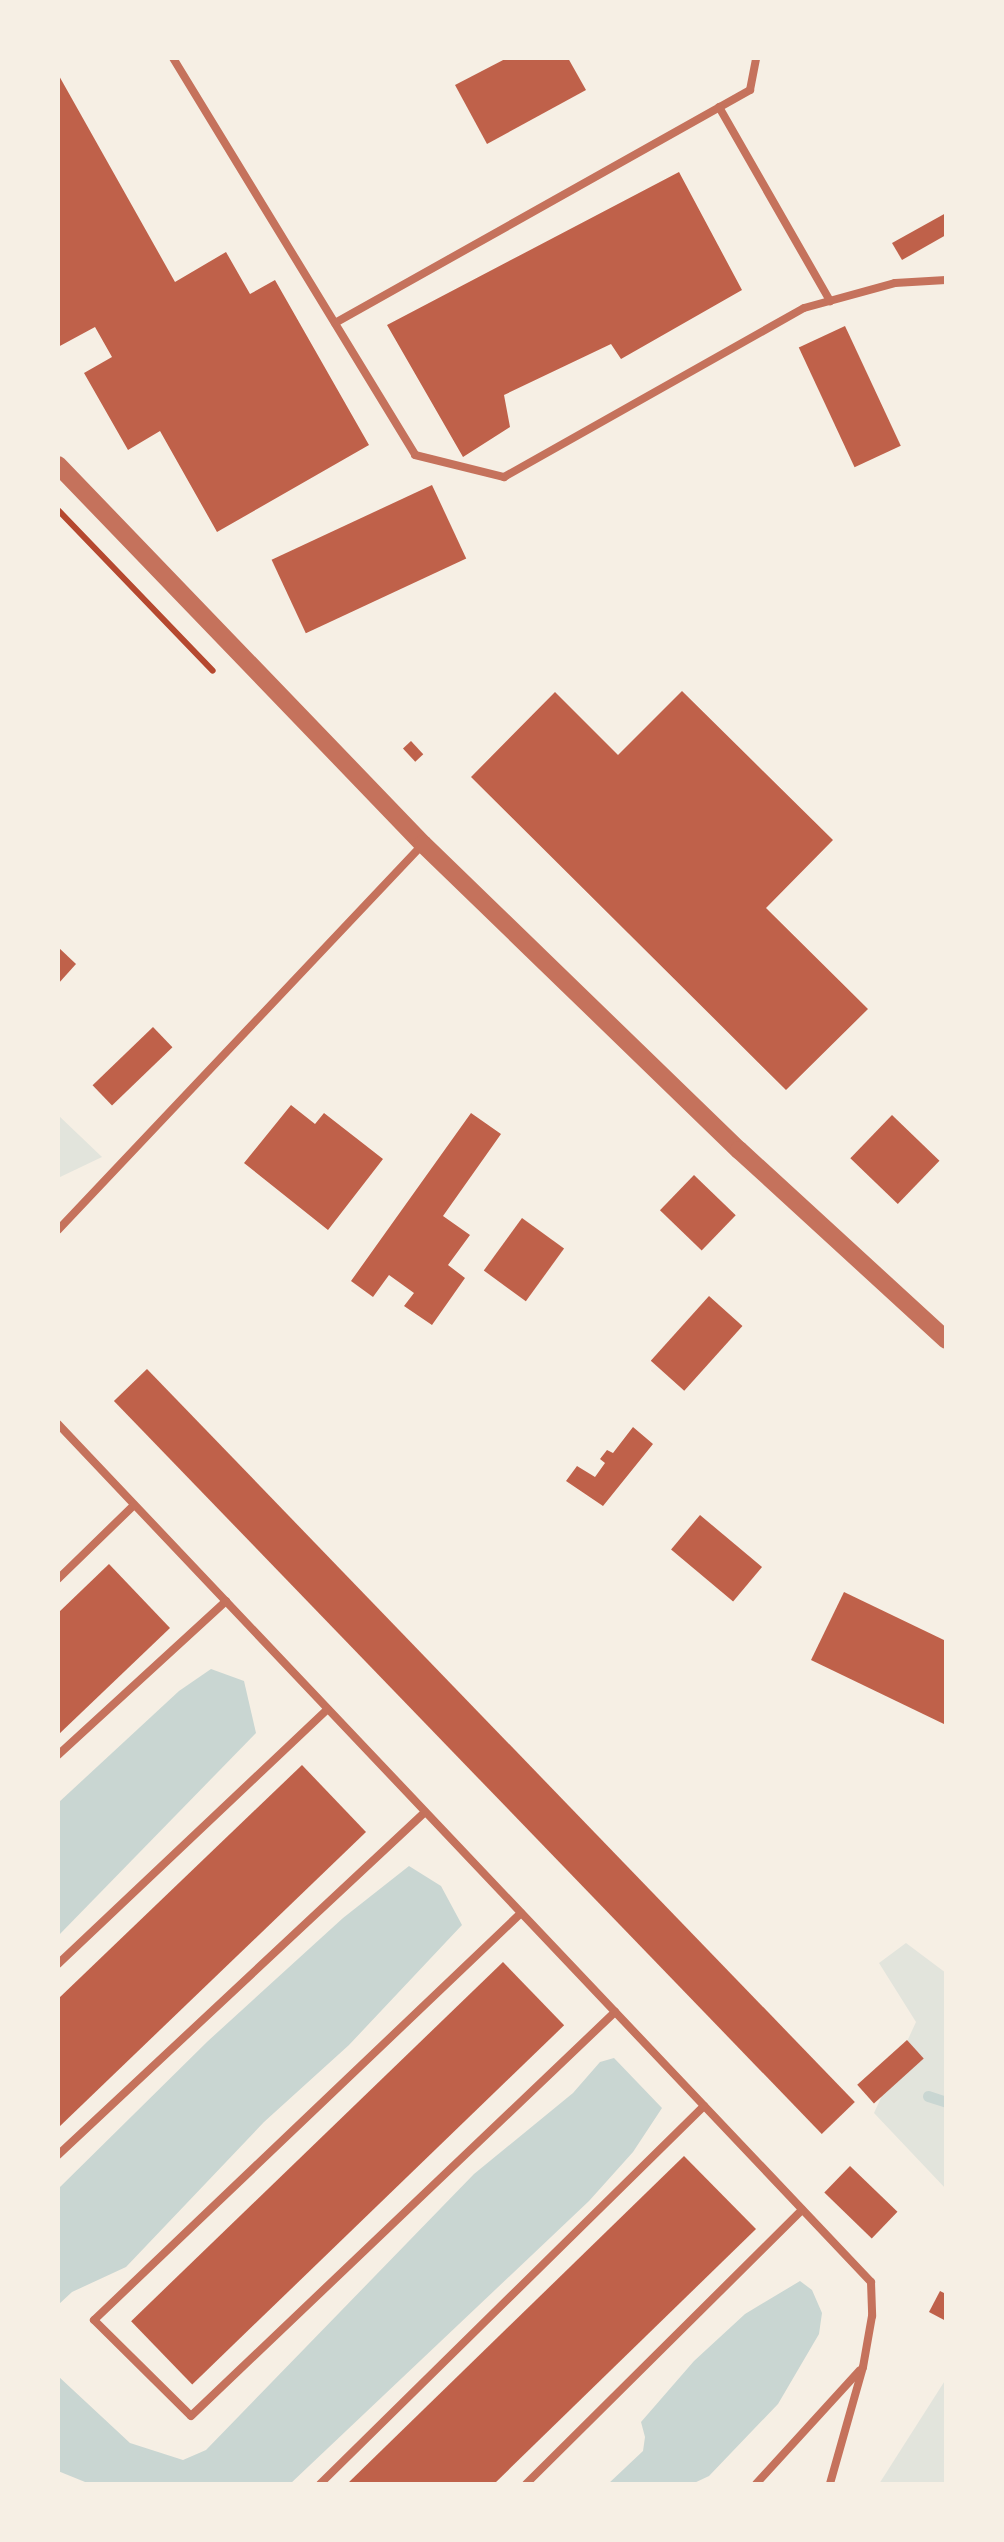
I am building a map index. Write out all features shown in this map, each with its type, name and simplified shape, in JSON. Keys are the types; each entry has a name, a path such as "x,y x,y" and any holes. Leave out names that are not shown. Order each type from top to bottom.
{"street":[{"path":"58,465 423,844 739,1150 945,1336"}],"lane":[{"path":"173,58 415,455 504,477 804,308 895,283 946,280"},
{"path":"334,323 750,90 756,58"},
{"path":"720,107 830,301"},
{"path":"58,1230 423,844"},
{"path":"58,1424 870,2282 872,2316 863,2366 830,2484"},
{"path":"58,1579 134,1504"},
{"path":"58,1755 226,1602"},
{"path":"58,1964 328,1709"},
{"path":"58,2155 425,1812"},
{"path":"521,1913 94,2320 191,2416 615,2012"},
{"path":"320,2484 704,2106"},
{"path":"526,2484 802,2210"},
{"path":"756,2484 863,2366"}],"shaded area":[{"path":"58,1115 102,1157 58,1178"},
{"path":"211,1669 244,1681 256,1733 58,1936 58,1803 179,1691"},
{"path":"409,1866 441,1886 462,1925 349,2045 264,2122 126,2267 72,2292 58,2305 58,2189 208,2041 343,1918"},
{"path":"906,1943 946,1973 946,2189 874,2113 916,2022 879,1963"},
{"path":"614,2058 662,2108 633,2152 589,2201 290,2484 90,2484 58,2471 58,2376 130,2443 183,2460 206,2450 474,2174 573,2093 600,2062"},
{"path":"800,2281 812,2290 822,2313 819,2334 778,2404 709,2476 692,2484 608,2484 643,2451 641,2422 694,2361 745,2314"},
{"path":"946,2379 946,2484 879,2484"}],"building":[{"path":"507,58 568,58 586,90 487,144 455,85"},
{"path":"58,74 175,282 226,252 250,294 275,280 369,445 217,532 160,431 128,450 84,373 112,357 95,327 58,347"},
{"path":"679,172 742,290 621,359 611,344 504,395 510,427 463,457 387,325"},
{"path":"946,213 946,235 902,260 892,243"},
{"path":"845,326 901,446 855,467 799,348"},
{"path":"432,485 466,558 306,633 272,560"},
{"path":"682,691 833,840 766,908 868,1009 786,1090 471,777 555,692 618,755"},
{"path":"411,741 423,754 415,762 403,749"},
{"path":"58,947 76,964 58,984"},
{"path":"153,1027 172,1047 112,1105 93,1085"},
{"path":"291,1105 315,1124 324,1113 383,1159 328,1230 244,1163"},
{"path":"471,1113 501,1134 443,1216 470,1235 448,1265 465,1278 432,1325 404,1306 414,1293 389,1275 373,1297 351,1281"},
{"path":"892,1115 939,1161 898,1204 850,1158"},
{"path":"694,1175 736,1215 702,1251 660,1210"},
{"path":"522,1218 564,1249 526,1301 484,1271"},
{"path":"709,1296 742,1326 684,1391 651,1361"},
{"path":"147,1369 855,2102 822,2134 114,1401"},
{"path":"633,1427 653,1444 603,1506 566,1481 577,1466 595,1477 605,1463 600,1459 607,1450 613,1453"},
{"path":"700,1515 762,1567 733,1602 671,1549"},
{"path":"109,1564 170,1628 58,1735 58,1613"},
{"path":"844,1592 946,1641 946,1725 811,1660"},
{"path":"302,1765 366,1832 58,2128 58,1999"},
{"path":"503,1962 564,2025 192,2384 131,2321"},
{"path":"907,2040 924,2059 874,2103 857,2085"},
{"path":"684,2156 756,2229 494,2484 347,2484"},
{"path":"850,2166 897,2212 872,2238 824,2193"},
{"path":"940,2291 946,2294 946,2321 929,2312"}],"waterway":[{"path":"928,2096 946,2102"}]}
